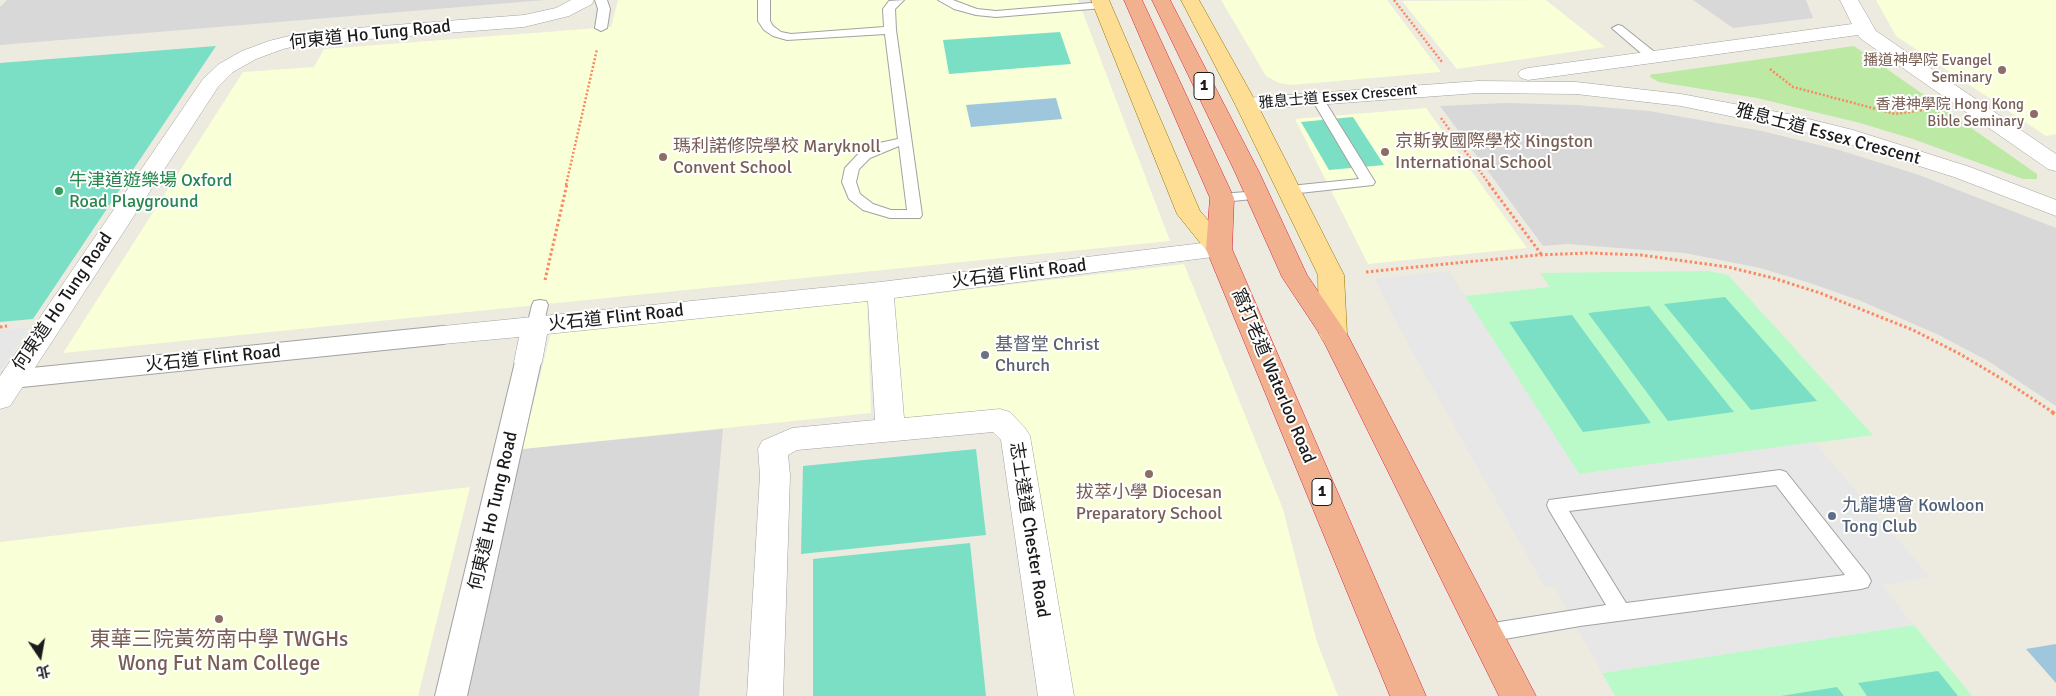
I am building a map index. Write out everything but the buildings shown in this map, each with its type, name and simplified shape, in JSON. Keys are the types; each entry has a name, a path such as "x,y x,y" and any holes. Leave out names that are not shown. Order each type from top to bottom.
{"highway":[{"name":"窩打老道 Waterloo Road","path":"1133,0 1222,198 1219,249 1408,696"},
{"name":"1","path":"1161,0 1252,183 1295,277 1333,334 1518,696"}],"main road":[{"path":"1190,0 1290,190 1331,276 1333,334"},
{"name":"窩打老道 Waterloo Road","path":"1102,3 1189,214 1219,249"}],"street":[{"name":"何東道 Ho Tung Road","path":"6,389 210,83 226,68 267,49 305,38 524,21 562,12 585,0"},
{"path":"1849,0 1868,35 2056,164"},
{"name":"雅息士道 Essex Crescent","path":"1430,89 1458,83 1864,28"},
{"name":"雅息士道 Essex Crescent","path":"1602,64 1599,73 1602,78 1628,94"},
{"name":"雅息士道 Essex Crescent","path":"1246,104 1430,89 1527,86 1628,94 1734,110 1826,130 1902,152 2056,209"},
{"name":"雅息士道 Essex Crescent","path":"2022,195 2056,199"},
{"name":"火石道 Flint Road","path":"6,389 443,336 538,315 880,290 1219,249"},
{"path":"880,290 890,431"},
{"name":"何東道 Ho Tung Road","path":"451,696 538,315"},
{"name":"志士達道 Chester Road","path":"764,696 775,475 773,450 792,439 1000,420 1015,436 1056,696"}],"lane":[{"path":"601,0 604,9 601,28"},
{"path":"764,0 764,21 768,28 777,34 791,38 890,30"},
{"path":"898,0 889,9 890,30 915,215 890,214 868,207 854,196 849,182 852,168 865,155 884,146 905,142"},
{"path":"944,0 967,10 996,14 1102,3"},
{"path":"1618,28 1653,57"},
{"path":"1290,190 1368,182 1317,98"},
{"path":"1222,198 1252,183"},
{"path":"1487,633 1580,617 1621,612 1861,581 1780,478 1556,505 1621,612"}],"path":[{"path":"1394,0 1445,65"},
{"path":"538,315 601,28"},
{"path":"1770,68 1793,86 1895,114 1930,109"},
{"path":"1436,112 1541,255"},
{"path":"1363,272 1541,255 1641,255 1728,267 1801,287 1866,310 1913,330 1984,368 2056,415"}],"shaded area":[{"path":"7,0 545,0 0,45 0,7"},
{"name":"瑪利諾修院學校 Maryknoll Convent School","path":"618,0 1078,0 1170,241 63,353 243,72 314,67 324,49 611,27"},
{"path":"1221,0 1387,0 1441,72 1291,85 1279,83 1266,76"},
{"path":"1546,0 1605,47 1457,69 1402,1"},
{"path":"1693,0 1806,0 1813,18 1733,28"},
{"path":"1876,0 2056,0 2056,134 2046,136 1896,36"},
{"path":"1506,103 1576,105 1649,111 1762,131 1839,150 1919,175 2056,228 2056,406 1988,361 1939,335 1861,301 1810,283 1760,268 1685,253 1567,244 1543,246 1440,106"},
{"name":"京斯敦國際學校 Kingston International School","path":"1426,108 1527,248 1368,264 1295,119"},
{"name":"拔萃小學 Diocesan Preparatory School","path":"1184,264 1283,509 1317,642 1338,696 1067,696 1002,418 898,428 890,299"},
{"path":"1449,271 1579,474 1814,442 1930,577 1882,585 1914,625 1602,673 1554,586 1545,587 1409,346 1375,279"},
{"path":"1708,271 1728,275 1873,435 1579,474 1465,296 1550,287 1540,273"},
{"path":"867,300 871,413 522,449 551,332"},
{"path":"29,327 6,363 0,371 0,330"},
{"path":"723,429 699,696 466,696 522,449"},
{"name":"東華三院黃笏南中學 TWGHs Wong Fut Nam College","path":"470,487 418,696 0,696 0,542"},
{"path":"1914,625 1972,696 1615,696 1602,673"}],"green space":[{"path":"1060,32 1071,64 949,74 943,40"},
{"name":"牛津道遊樂場 Oxford Road Playground","path":"216,46 33,319 0,322 0,63"},
{"path":"1854,46 2037,174 2037,179 2023,179 1913,139 1860,123 1757,98 1659,82 1650,77 1651,74"},
{"path":"1353,117 1384,165 1329,170 1301,122"},
{"path":"1725,297 1817,401 1751,410 1664,304"},
{"path":"1649,306 1734,412 1668,421 1588,313"},
{"path":"1572,315 1651,423 1583,432 1509,322"},
{"path":"976,449 986,535 801,554 803,466"},
{"path":"970,543 986,696 813,696 813,559"},
{"path":"1938,671 1958,696 1867,696 1858,683"},
{"path":"1837,687 1844,696 1781,696"}],"water":[{"path":"1056,98 1062,119 971,127 966,105"},
{"path":"2056,644 2056,683 2026,649"}],"place":[{"name":"播道神學院 Evangel Seminary","path":"2002,70"},
{"name":"香港神學院 Hong Kong Bible Seminary","path":"2034,114"},
{"name":"京斯敦國際學校 Kingston International School","path":"1385,152"},
{"name":"瑪利諾修院學校 Maryknoll Convent School","path":"663,157"},
{"name":"牛津道遊樂場 Oxford Road Playground","path":"59,191"},
{"name":"基督堂 Christ Church","path":"985,355"},
{"name":"拔萃小學 Diocesan Preparatory School","path":"1149,474"},
{"name":"九龍塘會 Kowloon Tong Club","path":"1832,516"},
{"name":"東華三院黃笏南中學 TWGHs Wong Fut Nam College","path":"219,619"}]}
